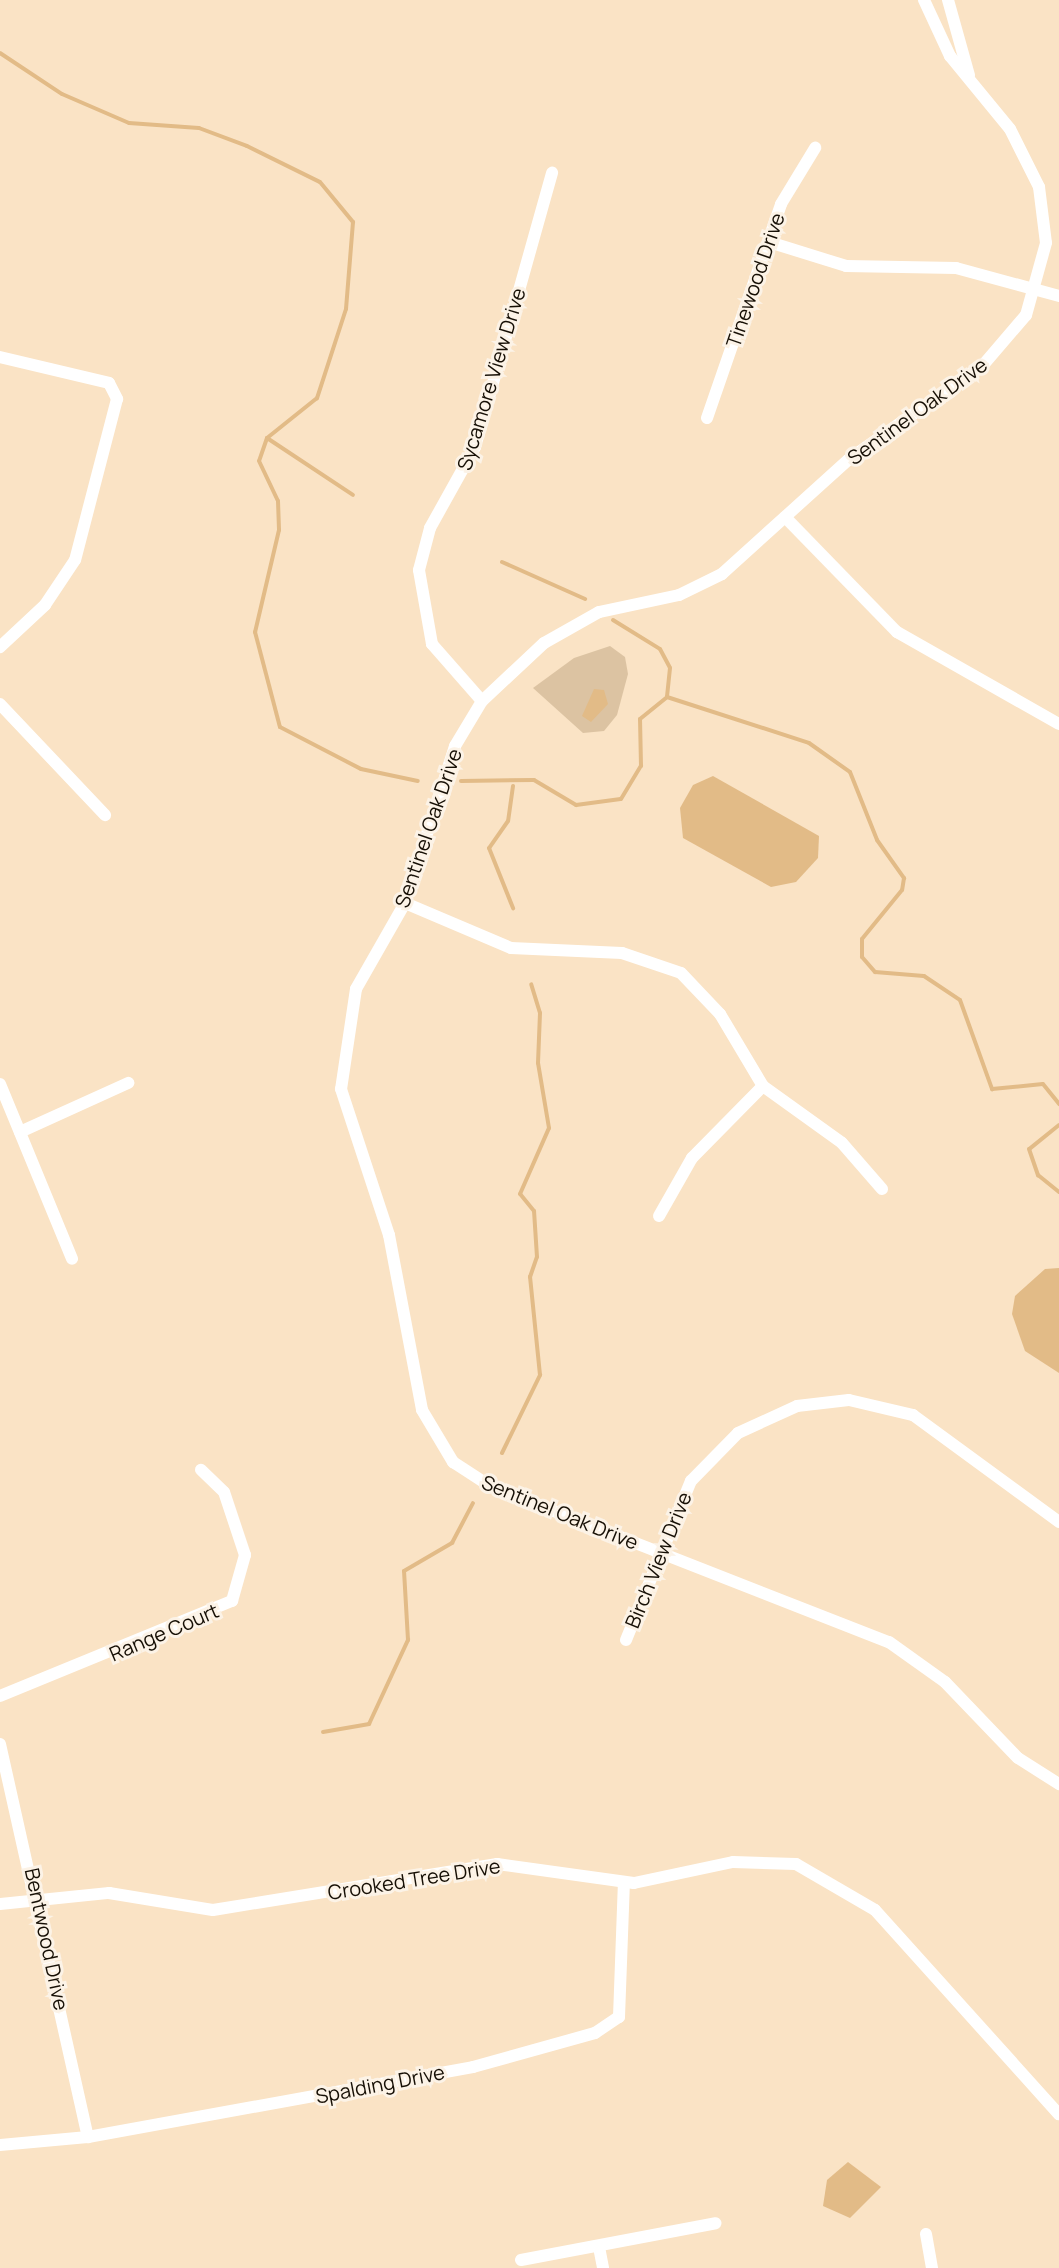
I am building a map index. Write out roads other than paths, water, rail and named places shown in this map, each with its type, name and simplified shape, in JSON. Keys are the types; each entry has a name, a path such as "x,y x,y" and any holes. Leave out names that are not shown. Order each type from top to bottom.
{"street":[{"name":"Sentinel Oak Drive","path":"924,0 969,78 1025,153 1039,187 1046,243 1037,288 1016,330 984,364 848,460 785,517 694,591 615,606 560,632 482,701 455,746 405,903 356,989 340,1071 349,1129 389,1235 422,1410 444,1451 476,1479 907,1652 1018,1758 1059,1784"},
{"name":"Sentinel Oak Drive","path":"948,0 969,78"},
{"name":"Tinewood Drive","path":"707,418 792,178 815,148"},
{"name":"Sycamore View Drive","path":"482,701 432,644 419,570 430,528 475,447 552,173"},
{"path":"769,242 846,266 956,268 1059,296"},
{"path":"0,357 109,383 117,399 75,560 45,605 0,647"},
{"path":"785,517 897,632 1059,724"},
{"path":"0,704 105,815"},
{"path":"405,903 511,948 622,953 681,973 720,1014 763,1086 842,1143 882,1189"},
{"path":"20,1132 128,1083"},
{"path":"0,1084 72,1259"},
{"path":"659,1216 692,1158 763,1086"},
{"name":"Birch View Drive","path":"626,1640 659,1552 691,1481 727,1442 776,1413 832,1401 882,1405 930,1423 1059,1522"},
{"name":"Range Court","path":"0,1696 232,1601 245,1575 243,1546 224,1492 201,1470"},
{"name":"Bentwood Drive","path":"0,1744 39,1899 88,2137"},
{"name":"Crooked Tree Drive","path":"0,1904 109,1893 222,1909 497,1864 624,1882 760,1860 830,1878 875,1910 1059,2114"},
{"name":"Spalding Drive","path":"0,2145 88,2137 473,2067 613,2025 621,1999 624,1882"},
{"path":"521,2260 716,2223"},
{"path":"926,2234 932,2268"},
{"path":"599,2247 603,2268"}],"waterway":[{"path":"0,53 62,94 129,123 199,128 247,146 320,182 353,222 346,309 317,398 267,438 259,461 278,501 279,530 255,632 280,727 361,769 418,781"},
{"path":"267,438 353,495"},
{"path":"502,562 585,599"},
{"path":"613,620 660,649 670,668 667,697"},
{"path":"461,781 534,780 576,805 621,799 641,766 640,719 667,697 809,743 850,772 877,840 904,878 902,890 862,939 862,957 875,972 924,976 960,1000 992,1089 1043,1084 1059,1104"},
{"path":"513,786 508,821 489,848 513,908"},
{"path":"502,1453 540,1375 530,1277 537,1257 534,1211 520,1194 549,1128 538,1063 540,1013 531,984"},
{"path":"1059,1125 1029,1149 1038,1175 1059,1192"},
{"path":"323,1732 369,1724 408,1640 404,1571 452,1543 473,1503"}]}
